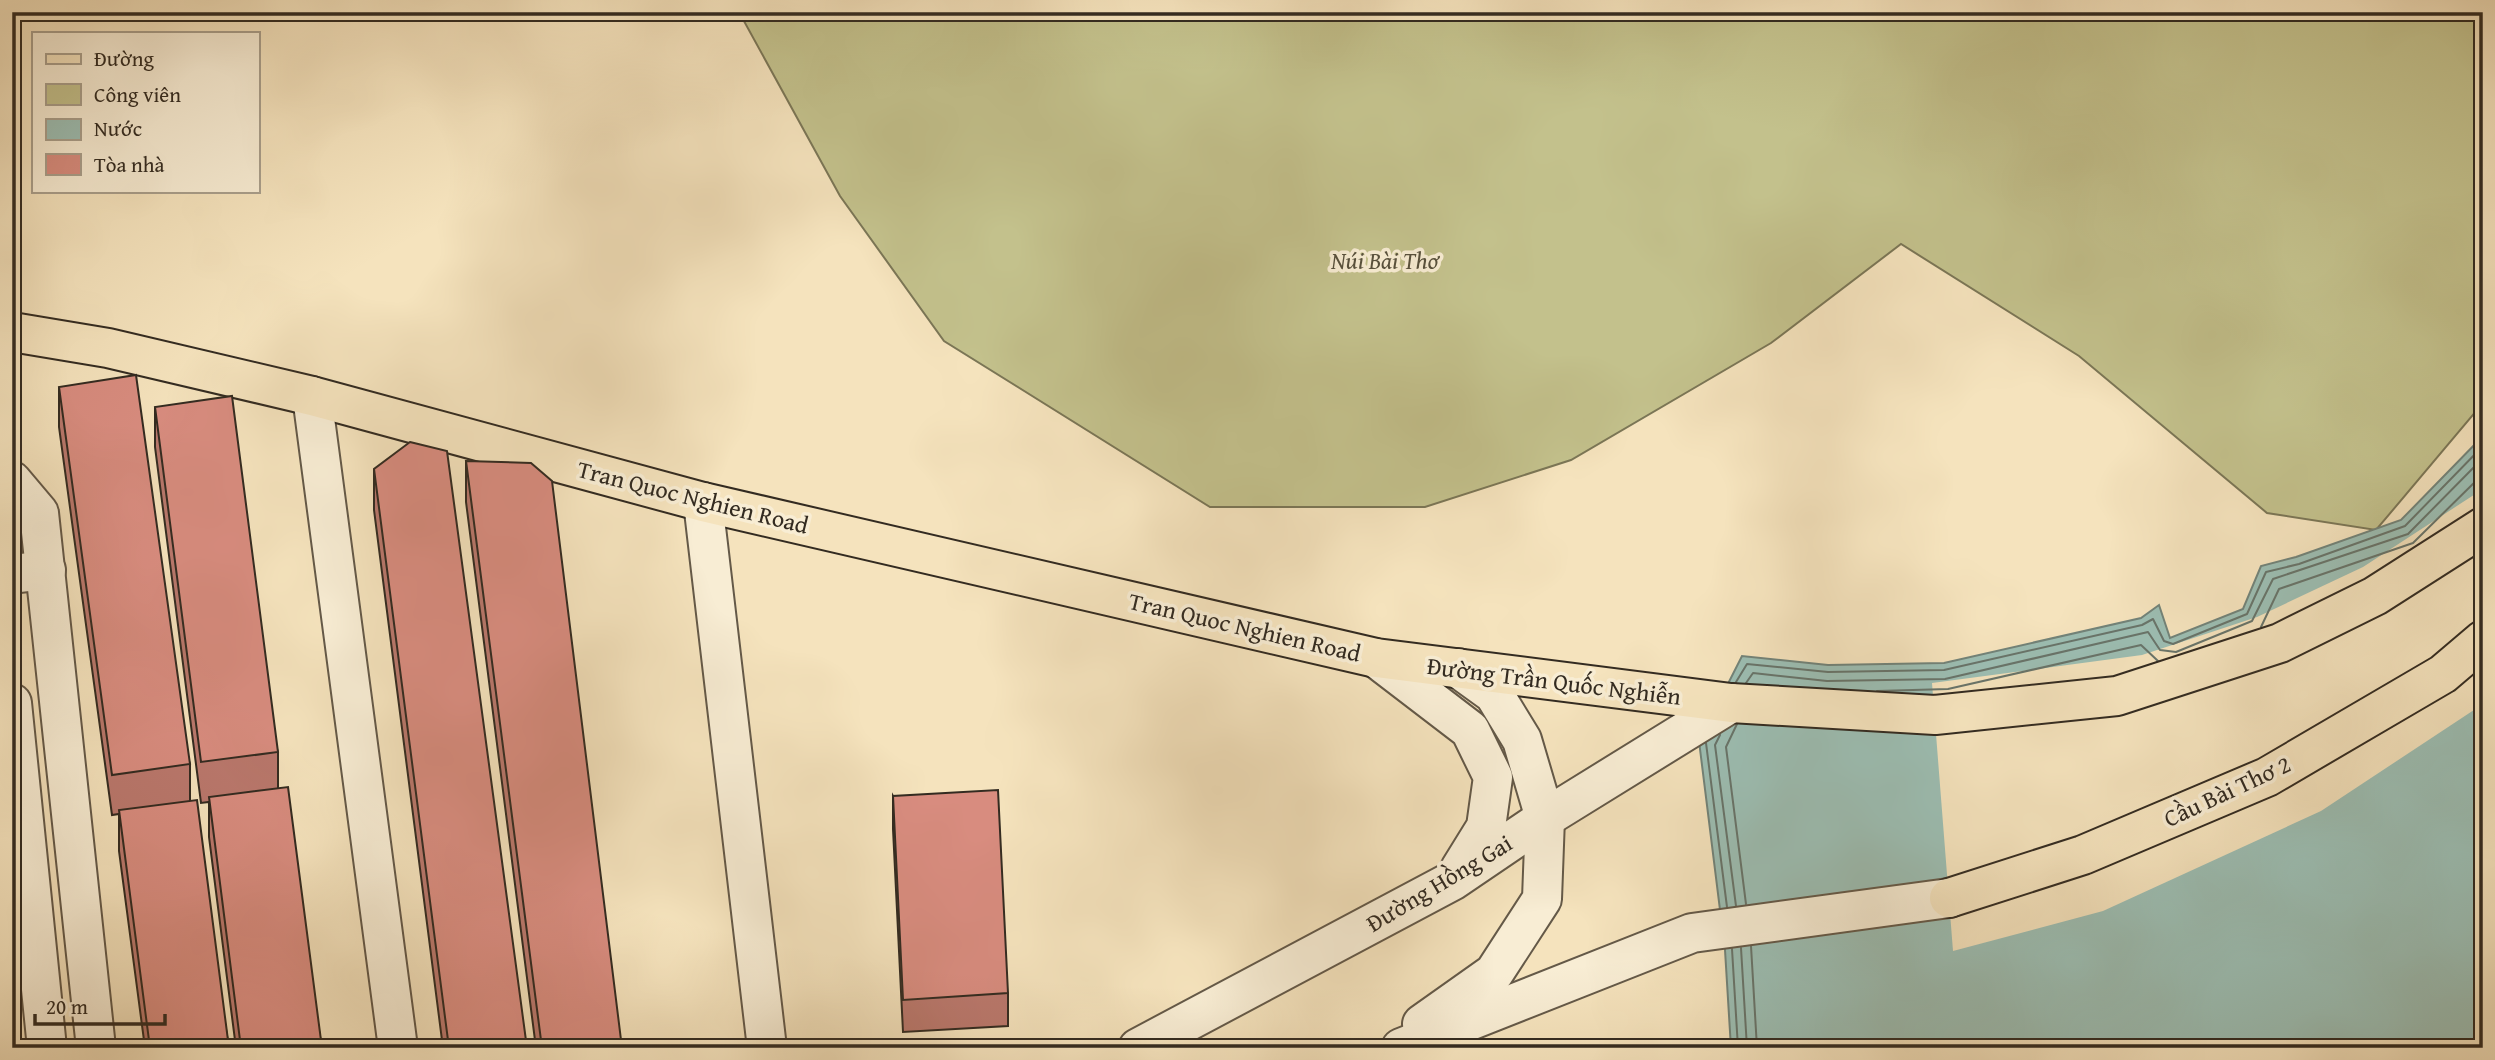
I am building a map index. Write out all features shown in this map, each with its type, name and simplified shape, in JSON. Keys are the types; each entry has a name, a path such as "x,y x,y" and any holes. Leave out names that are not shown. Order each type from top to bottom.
{"main road":[{"name":"Tran Quoc Nghien Road","path":"12,332 108,348 312,396 703,502 1376,658"},
{"name":"Đường Trần Quốc Nghiễn","path":"1376,658 1731,703 1935,715 2117,696 2280,643 2375,596 2483,527"},
{"name":"Cầu Bài Thơ 2","path":"1949,898 2083,855 2267,777 2443,674 2483,640"}],"street":[{"path":"312,396 398,1048"},
{"path":"12,481 26,515 29,572 96,1048"},
{"path":"703,502 767,1048"},
{"path":"1376,658 1470,730 1493,777 1486,827 1452,881"},
{"path":"1389,1048 1494,973 1542,900 1545,818 1522,740 1494,694 1458,668"},
{"path":"12,703 47,1048"},
{"name":"Đường Hồng Gai","path":"1138,1048 1452,881 1545,818 1731,703"},
{"path":"1401,1048 1692,933 1949,898"}],"green space":[{"name":"Núi Bài Thơ","path":"739,12 2483,12 2483,403 2376,530 2267,513 2079,356 1901,244 1771,343 1571,460 1425,507 1210,507 944,341 840,196"}],"water":[{"path":"2483,436 2483,1048 1731,1048 1725,950 1699,741 1742,656 1828,665 1944,663 2141,618 2159,605 2170,638 2243,609 2261,566 2296,557 2401,520"}],"pier":[{"path":"2483,489 2483,704 2321,811 2103,911 1953,951 1932,683 2142,655 2257,617 2363,567"}],"building":[{"path":"136,375 190,764 112,775 59,387"},
{"path":"232,396 278,752 201,762 155,407"},
{"path":"410,442 447,451 527,1048 449,1048 374,469"},
{"path":"466,461 531,463 552,481 622,1048 542,1048"},
{"path":"288,787 322,1048 241,1048 209,797"},
{"path":"998,790 1008,993 903,1000 893,796"},
{"path":"197,800 229,1048 150,1048 119,810"}]}
